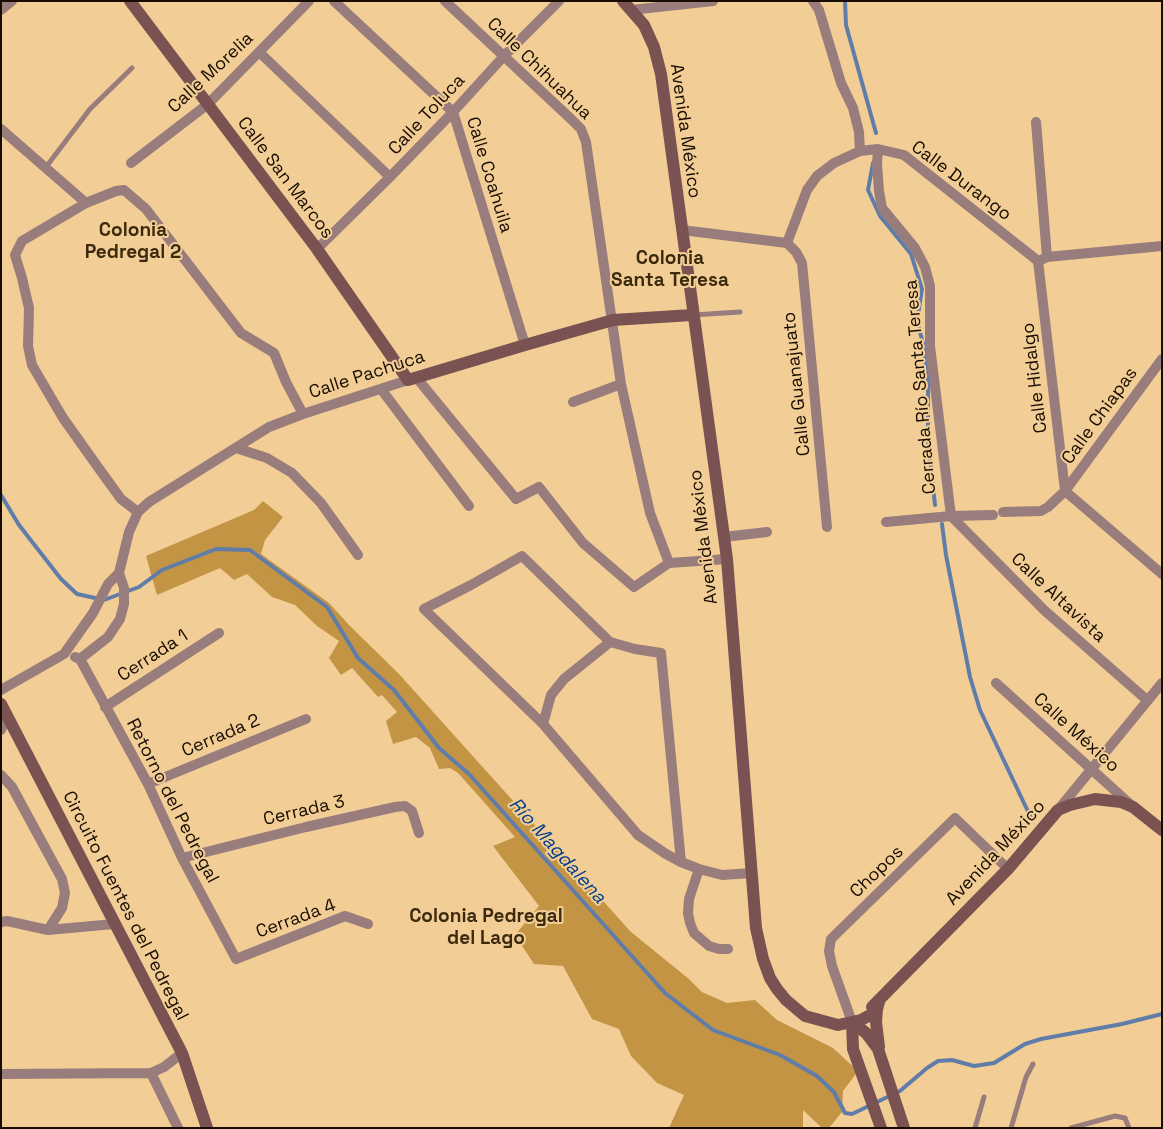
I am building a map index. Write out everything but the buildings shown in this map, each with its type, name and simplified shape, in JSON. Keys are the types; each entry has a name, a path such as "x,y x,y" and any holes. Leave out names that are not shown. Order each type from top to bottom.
{"street":[{"path":"1,10 12,1"},
{"name":"Calle San Marcos","path":"130,1 412,379"},
{"name":"Calle Morelia","path":"131,163 208,104 309,1"},
{"name":"Calle Coahuila","path":"334,1 453,112 525,344"},
{"name":"Calle Chihuahua","path":"445,1 581,129 586,142 621,384 650,513 669,563"},
{"name":"Calle Toluca","path":"317,250 453,112 558,1"},
{"path":"630,4 713,1"},
{"name":"Avenida México","path":"630,4 644,25 654,47 661,74 692,315 727,559 758,942 770,978 777,989 786,1000 805,1016 838,1026 852,1022 878,1005 1008,869 1058,810 1095,799 1121,802 1133,807 1162,830"},
{"path":"817,4 840,83 852,108 860,132 860,151"},
{"path":"259,52 390,177"},
{"name":"Calle Hidalgo","path":"1036,122 1043,259 1065,491"},
{"path":"1,129 86,203"},
{"name":"Calle Durango","path":"787,244 807,190 817,176 834,163 860,151 878,150 904,155 1043,259"},
{"name":"Cerrada Río Santa Teresa","path":"878,150 877,164 882,208 915,248 925,267 930,286 930,346 948,510 951,516"},
{"path":"138,512 121,499 63,418 32,365 28,346 29,308 14,255 22,241 86,203 116,190 124,190 146,209 241,333 274,353 286,382 303,414"},
{"path":"682,230 787,244"},
{"name":"Calle Guanajuato","path":"787,244 796,252 802,262 827,527"},
{"path":"1043,259 1160,248"},
{"name":"Calle Pachuca","path":"119,574 129,532 138,512 149,502 269,427 303,414 412,379 525,344 612,320 692,315"},
{"name":"Calle Chiapas","path":"1003,512 1041,511 1065,491 1162,359"},
{"path":"412,379 516,498 539,488 583,543 634,586 669,563 727,559"},
{"path":"573,402 621,384"},
{"path":"381,389 469,506"},
{"path":"236,448 268,458 292,473 321,503 358,555"},
{"path":"1065,491 1162,574"},
{"path":"886,522 951,516 993,515"},
{"name":"Calle Altavista","path":"951,516 1044,610 1147,700"},
{"path":"724,537 767,532"},
{"path":"682,862 661,653 635,649 610,642 522,556 424,609 543,724 638,835 682,862 699,869 722,875 752,873"},
{"path":"1,690 64,654 82,629 108,584 119,574 124,588 124,604 120,619 108,637 80,659 64,654"},
{"name":"Cerrada 1","path":"105,707 219,633"},
{"path":"543,724 550,695 564,679 610,642"},
{"name":"Retorno del Pedregal","path":"80,659 148,784 182,858 236,959"},
{"name":"Calle México","path":"996,683 1133,807"},
{"path":"1058,810 1162,683"},
{"path":"1,730 4,709"},
{"name":"Circuito Fuentes del Pedregal","path":"4,709 182,1053 207,1128"},
{"name":"Cerrada 2","path":"148,784 306,718"},
{"path":"1,775 12,787 62,879 65,893 62,908 48,930"},
{"name":"Cerrada 3","path":"182,858 395,807 405,806 412,811 419,833"},
{"name":"Chopos","path":"852,1022 832,966 829,951 832,939 845,925 955,818 1008,869"},
{"path":"699,869 689,899 688,913 690,923 694,933 709,946 728,949"},
{"name":"Cerrada 4","path":"236,959 345,916 368,924"},
{"path":"1,922 8,921 48,930 114,924"},
{"path":"878,1005 876,1034 904,1128"},
{"path":"852,1022 860,1027 874,1042 881,1056"},
{"path":"852,1022 853,1049 880,1125"},
{"path":"1,1074 151,1073 164,1068 182,1053"},
{"path":"151,1073 178,1128"}],"lane":[{"path":"46,167 90,109 132,68"},
{"path":"692,315 740,312"},
{"path":"1011,1128 1026,1077 1033,1064"},
{"path":"975,1128 984,1097"},
{"path":"1071,1128 1115,1116 1124,1118 1129,1128"}],"shaded area":[{"path":"263,501 283,517 265,540 261,554 329,603 399,674 631,932 689,979 702,992 727,1003 755,1000 777,1020 833,1048 858,1071 843,1091 842,1112 829,1128 822,1128 803,1110 803,1128 669,1128 684,1095 657,1083 631,1056 619,1029 592,1019 563,966 534,964 515,935 539,906 493,846 515,837 458,773 450,768 439,769 430,748 416,737 393,744 386,721 397,712 382,695 378,697 352,668 341,675 329,658 339,641 317,626 295,605 272,597 247,574 234,580 220,568 157,595 146,556 254,510"}],"waterway":[{"path":"845,1 846,25 876,133"},
{"path":"873,163 868,190 880,216 911,254 922,289 917,321 923,343 928,381 928,440 935,505"},
{"name":"Río Magdalena","path":"1,495 19,525 61,579 77,594 104,600 139,587 162,570 216,549 250,550 327,607 358,658 394,690 439,748 469,774 665,993 713,1030 780,1055 817,1076 834,1092 845,1113 852,1114 900,1091 938,1061 952,1060 974,1066 994,1063 1025,1044 1041,1039 1122,1024 1162,1014"},
{"path":"942,524 946,555 970,677 980,710 1032,820"}],"district":[{"name":"Colonia Pedregal 2","path":"133,242"},
{"name":"Colonia Santa Teresa","path":"670,270"},
{"name":"Colonia Pedregal del Lago","path":"486,928"}]}
